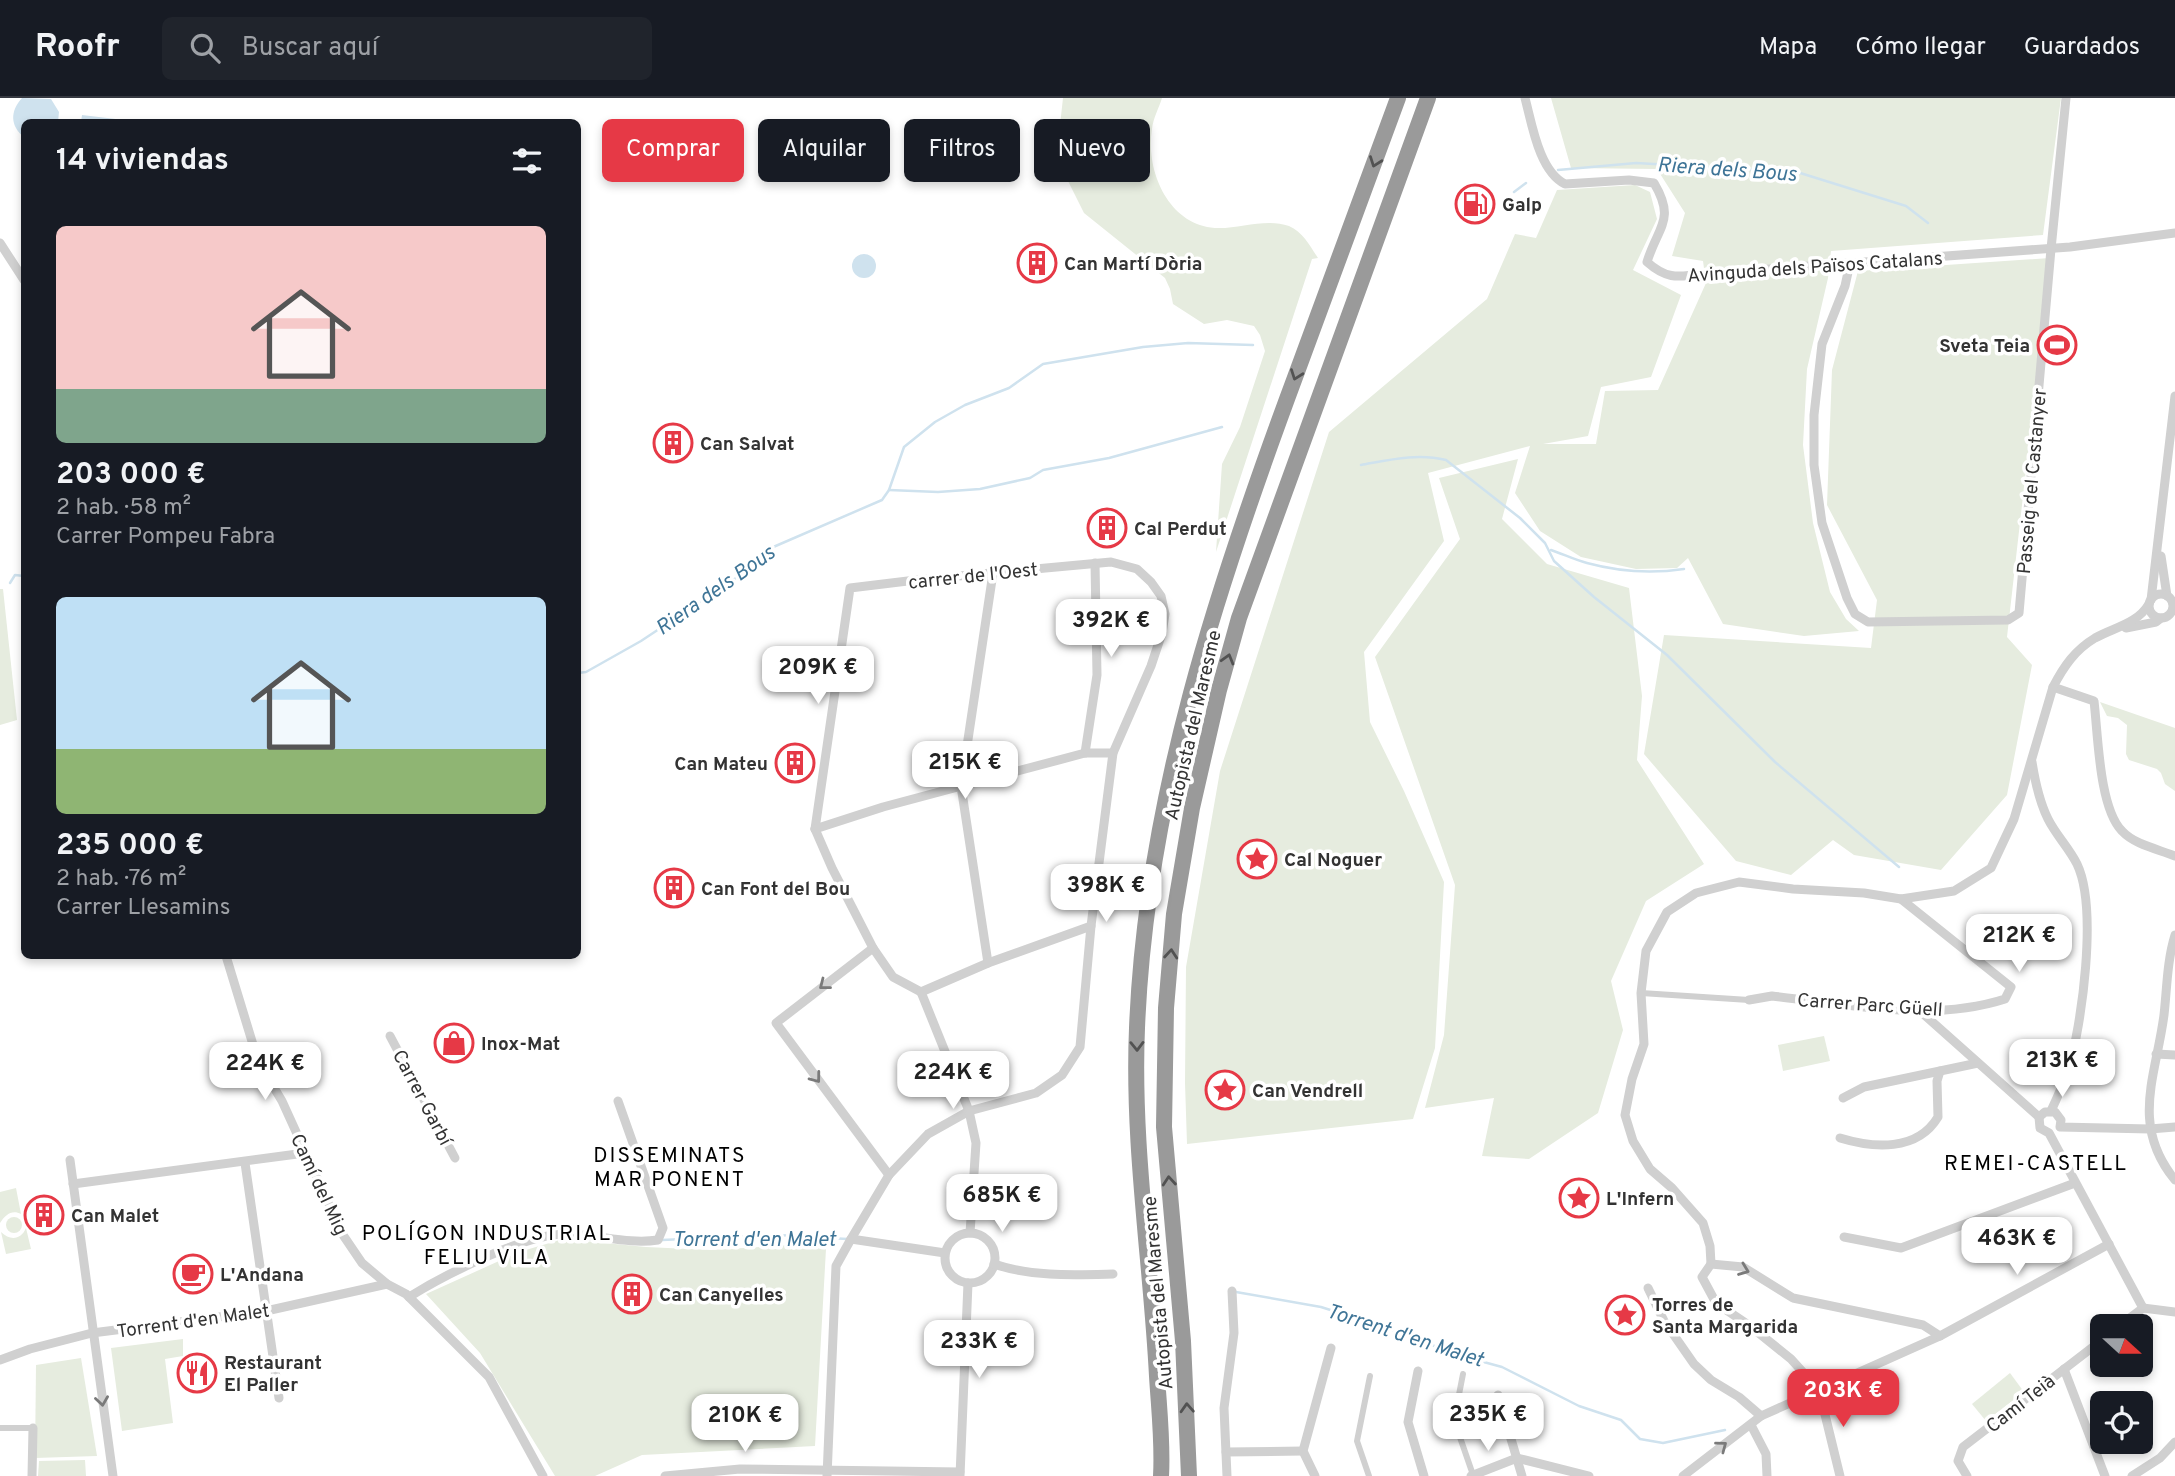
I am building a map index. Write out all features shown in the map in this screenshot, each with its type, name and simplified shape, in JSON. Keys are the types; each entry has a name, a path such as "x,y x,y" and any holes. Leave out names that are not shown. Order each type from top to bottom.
{"highway":[{"name":"Autopista del Maresme","path":"1161,1476 1155,1341 1139,1126 1137,1029 1146,916 1164,805 1193,681 1218,594 1398,98"},
{"name":"Autopista del Maresme","path":"1189,1476 1183,1341 1164,1127 1166,1008 1174,914 1192,808 1219,690 1240,618 1428,98"}],"street":[{"name":"Avinguda dels Països Catalans","path":"1524,98 1544,163 1556,179 1565,184 1629,180 1654,183 1664,200 1665,216 1647,262 1661,274 1683,277 2050,249 2175,233"},
{"name":"Passeig del Castanyer","path":"1850,263 1845,286 1822,344 1814,415 1814,465 1822,523 1847,598 1855,614 1868,622 2008,620 2019,613 2050,249 2066,98"},
{"path":"0,243 21,275"},
{"path":"2175,396 2170,494 2150,602 2152,614 2175,621"},
{"path":"2114,630 2155,622 2172,612 2173,604 2159,545"},
{"name":"carrer de l'Oest","path":"815,829 850,588 1111,562 1137,569 1161,596 1165,614 1162,633 1151,666 1113,752 1091,926 1080,1047 1062,1074 1036,1093 969,1111 928,1134 889,1175 850,1239 836,1266 827,1472"},
{"path":"1085,753 1097,675 1095,563"},
{"path":"988,963 961,786 993,573"},
{"path":"1840,1476 1819,1390 1791,1359 1716,1303 1702,1277 1711,1264 1710,1246 1703,1223 1650,1168 1633,1141 1625,1115 1632,1079 1644,1044 1641,993 1646,951 1667,912 1696,893 1739,882 1793,889 1864,893 1901,899 1954,891 1991,868 2014,819 2052,691 2071,657 2094,639 2135,620 2144,613 2157,595 2170,597"},
{"path":"2052,691 2094,701 2107,805 2120,830 2132,839 2175,856"},
{"path":"970,1233 976,1143 969,1111 921,992 893,976 873,948 815,829 883,807 1085,753 1113,752"},
{"path":"2032,758 2036,784 2048,819 2078,866 2088,914 2085,976 2077,1031 2068,1070 2051,1111"},
{"name":"Carrer Parc Güell","path":"1749,1000 1772,996 1920,1011 1980,1007 2004,999 2011,987 1901,899"},
{"path":"921,992 988,963 1091,926"},
{"path":"2175,935 2170,953 2164,1017 2155,1054 2148,1106 2150,1129 2164,1167 2175,1180"},
{"path":"873,948 776,1023 889,1175"},
{"name":"Camí del Mig","path":"227,959 258,1061 282,1101 343,1235 362,1263 387,1284 409,1297 489,1377 543,1476"},
{"path":"1641,993 1749,1000"},
{"path":"1920,1011 2039,1117 2040,1128 2049,1133 2143,1308"},
{"name":"Carrer Garbí","path":"390,1036 455,1158"},
{"path":"2155,1054 2175,1055"},
{"path":"1843,1098 1864,1087 1978,1063"},
{"path":"1840,1138 1880,1146 1903,1143 1923,1133 1938,1117 1937,1081 1940,1071"},
{"path":"409,1297 528,1239 562,1234 642,1242 658,1240 663,1228 618,1101"},
{"path":"2039,1117 2051,1111 2059,1116 2060,1128 2175,1127"},
{"path":"73,1184 306,1153"},
{"path":"70,1160 113,1476"},
{"path":"245,1163 279,1398"},
{"path":"1844,1237 1901,1248 2075,1183"},
{"path":"970,1233 981,1236 990,1243 995,1253 994,1264 985,1279 968,1283 960,1281 948,1270 946,1254 954,1239 970,1233"},
{"path":"850,1239 946,1254"},
{"path":"1683,1476 1761,1416 1940,1336 2109,1244"},
{"path":"994,1264 1044,1273 1083,1276 1113,1273"},
{"path":"1711,1264 1743,1267 1793,1298 1923,1325 1940,1336"},
{"path":"665,1476 740,1469 960,1474 968,1283"},
{"name":"Torrent d'en Malet","path":"0,1360 30,1349 92,1333 266,1311 387,1284"},
{"path":"1648,1288 1664,1321 1694,1364 1711,1380 1740,1397 1761,1416"},
{"path":"1227,1476 1224,1408 1234,1333 1232,1291"},
{"path":"2135,1314 2143,1308 2175,1312"},
{"path":"1315,1476 1303,1451 1331,1348"},
{"name":"Camí Teià","path":"1967,1476 1958,1461 1963,1447 2090,1349"},
{"path":"2064,1369 2105,1476"},
{"path":"1418,1371 1408,1422 1424,1476"},
{"path":"1463,1374 1454,1420 1472,1472 1471,1476 1517,1458 1589,1476"},
{"path":"1369,1476 1357,1441 1370,1376"},
{"path":"1498,1395 1522,1476"},
{"path":"1751,1424 1766,1454 1767,1476"},
{"path":"0,1428 33,1428 32,1476"},
{"path":"2133,1476 2160,1458 2175,1442"},
{"path":"1226,1452 1303,1451"}],"shaded area":[{"path":"1063,98 1162,98 1152,129 1151,146 1157,179 1174,208 1187,219 1202,226 1228,228 1272,223 1289,226 1302,236 1318,258 1312,259 1216,552 1222,464 1240,427 1265,351 1260,335 1254,326 1227,320 1204,324 1173,304 1165,278 1084,213 1068,182 1150,182 1150,119 1061,119"},
{"path":"1551,98 2061,98 2043,235 1831,251 1828,278 1807,369 1803,445 1813,523 1830,592 1846,619 1859,631 1804,636 1723,624 1688,558 1677,568 1636,569 1581,557 1540,531 1515,493 1530,446 1428,473 1444,541 1364,652 1370,722 1444,882 1435,1048 1413,1119 1187,1144 1186,967 1220,771 1329,432 1487,299 1515,234 1536,238 1557,190 1635,185 1650,192 1657,219 1633,270 1681,295 1651,377 1601,387 1588,436 1543,444 1596,444 1605,391 1658,390 1706,283 1703,261 1672,256 1685,213 1657,169 1571,168"},
{"path":"2050,258 2007,637 2032,665 2007,795 1941,870 1854,855 1833,840 1791,875 1736,861 1644,754 1664,635 1871,648 1877,600 1827,505 1832,370 1858,271"},
{"path":"1518,459 1502,519 1547,564 1629,588 1642,696 1637,760 1704,864 1646,901 1611,981 1623,1030 1598,1113 1529,1159 1482,1156 1494,1098 1425,1108 1444,1035 1455,885 1375,657 1460,539 1439,478"},
{"path":"0,589 3,589 17,720 0,725"},
{"path":"2100,702 2175,728 2175,791 2165,784 2157,769 2129,760 2126,754 2127,725 2118,718 2107,716"},
{"path":"1824,1036 1830,1061 1783,1071 1778,1045"},
{"path":"16,1188 21,1214 9,1214 0,1223 0,1192"},
{"path":"11,1217 17,1217 22,1225 20,1231 11,1233 6,1228 6,1222"},
{"path":"26,1228 31,1249 6,1254 1,1232 15,1238"},
{"path":"563,1239 711,1250 790,1245 826,1249 815,1446 642,1455 595,1476 555,1476 480,1353 426,1294 519,1252"},
{"path":"183,1339 183,1356 165,1359 173,1423 122,1431 111,1348"},
{"path":"81,1358 97,1456 35,1458 36,1365"},
{"path":"2010,1373 2024,1392 1986,1421 1972,1404"},
{"path":"85,1460 86,1476 38,1476 39,1461"}],"water":[{"path":"22,98 51,99 59,112 58,119 21,119 21,135 14,123 15,108"},
{"path":"82,115 116,119 81,119"},
{"path":"864,254 875,261 876,266 869,277 864,278 853,271 852,266 859,255"}],"waterway":[{"name":"Riera dels Bous","path":"1558,170 1636,163 1797,172 1906,206 1928,223"},
{"name":"Riera dels Bous","path":"1514,192 1526,183"},
{"name":"Riera dels Bous","path":"581,673 641,641 739,576 771,548 882,500 889,490 904,447 935,422 965,405 1009,388 1043,364 1143,347 1188,343 1253,345"},
{"path":"889,490 938,492 980,489 1030,478 1043,470 1109,458 1222,427"},
{"path":"1361,465 1414,457 1446,460 1520,518 1545,543 1554,561 1667,655 1775,762 1899,867"},
{"path":"1551,550 1582,562 1623,570 1647,572 1684,569"},
{"name":"Riera dels Bous","path":"10,583 15,575 21,576"},
{"name":"Torrent d'en Malet","path":"662,1240 778,1235 847,1239"},
{"name":"Torrent d'en Malet","path":"1236,1292 1321,1307 1458,1355 1502,1367 1579,1406 1621,1420 1640,1439 1663,1443 1725,1430"}],"place":[{"name":"Galp","path":"1475,204"},
{"name":"Can Martí Dòria","path":"1037,263"},
{"name":"Sveta Teia","path":"2057,345"},
{"name":"Can Salvat","path":"673,443"},
{"name":"Cal Perdut","path":"1107,528"},
{"name":"Can Mateu","path":"795,763"},
{"name":"Cal Noguer","path":"1257,859"},
{"name":"Can Font del Bou","path":"674,888"},
{"name":"Inox-Mat","path":"454,1043"},
{"name":"Can Vendrell","path":"1225,1090"},
{"name":"L'Infern","path":"1579,1198"},
{"name":"Can Malet","path":"44,1215"},
{"name":"L'Andana","path":"193,1274"},
{"name":"Can Canyelles","path":"632,1294"},
{"name":"Torres de Santa Margarida","path":"1625,1315"},
{"name":"Restaurant El Paller","path":"197,1373"}],"district":[{"name":"REMEI-CASTELL","path":"2036,1163"},
{"name":"DISSEMINATS MAR PONENT","path":"670,1167"},
{"name":"POLÍGON INDUSTRIAL FELIU VILA","path":"487,1245"}]}
